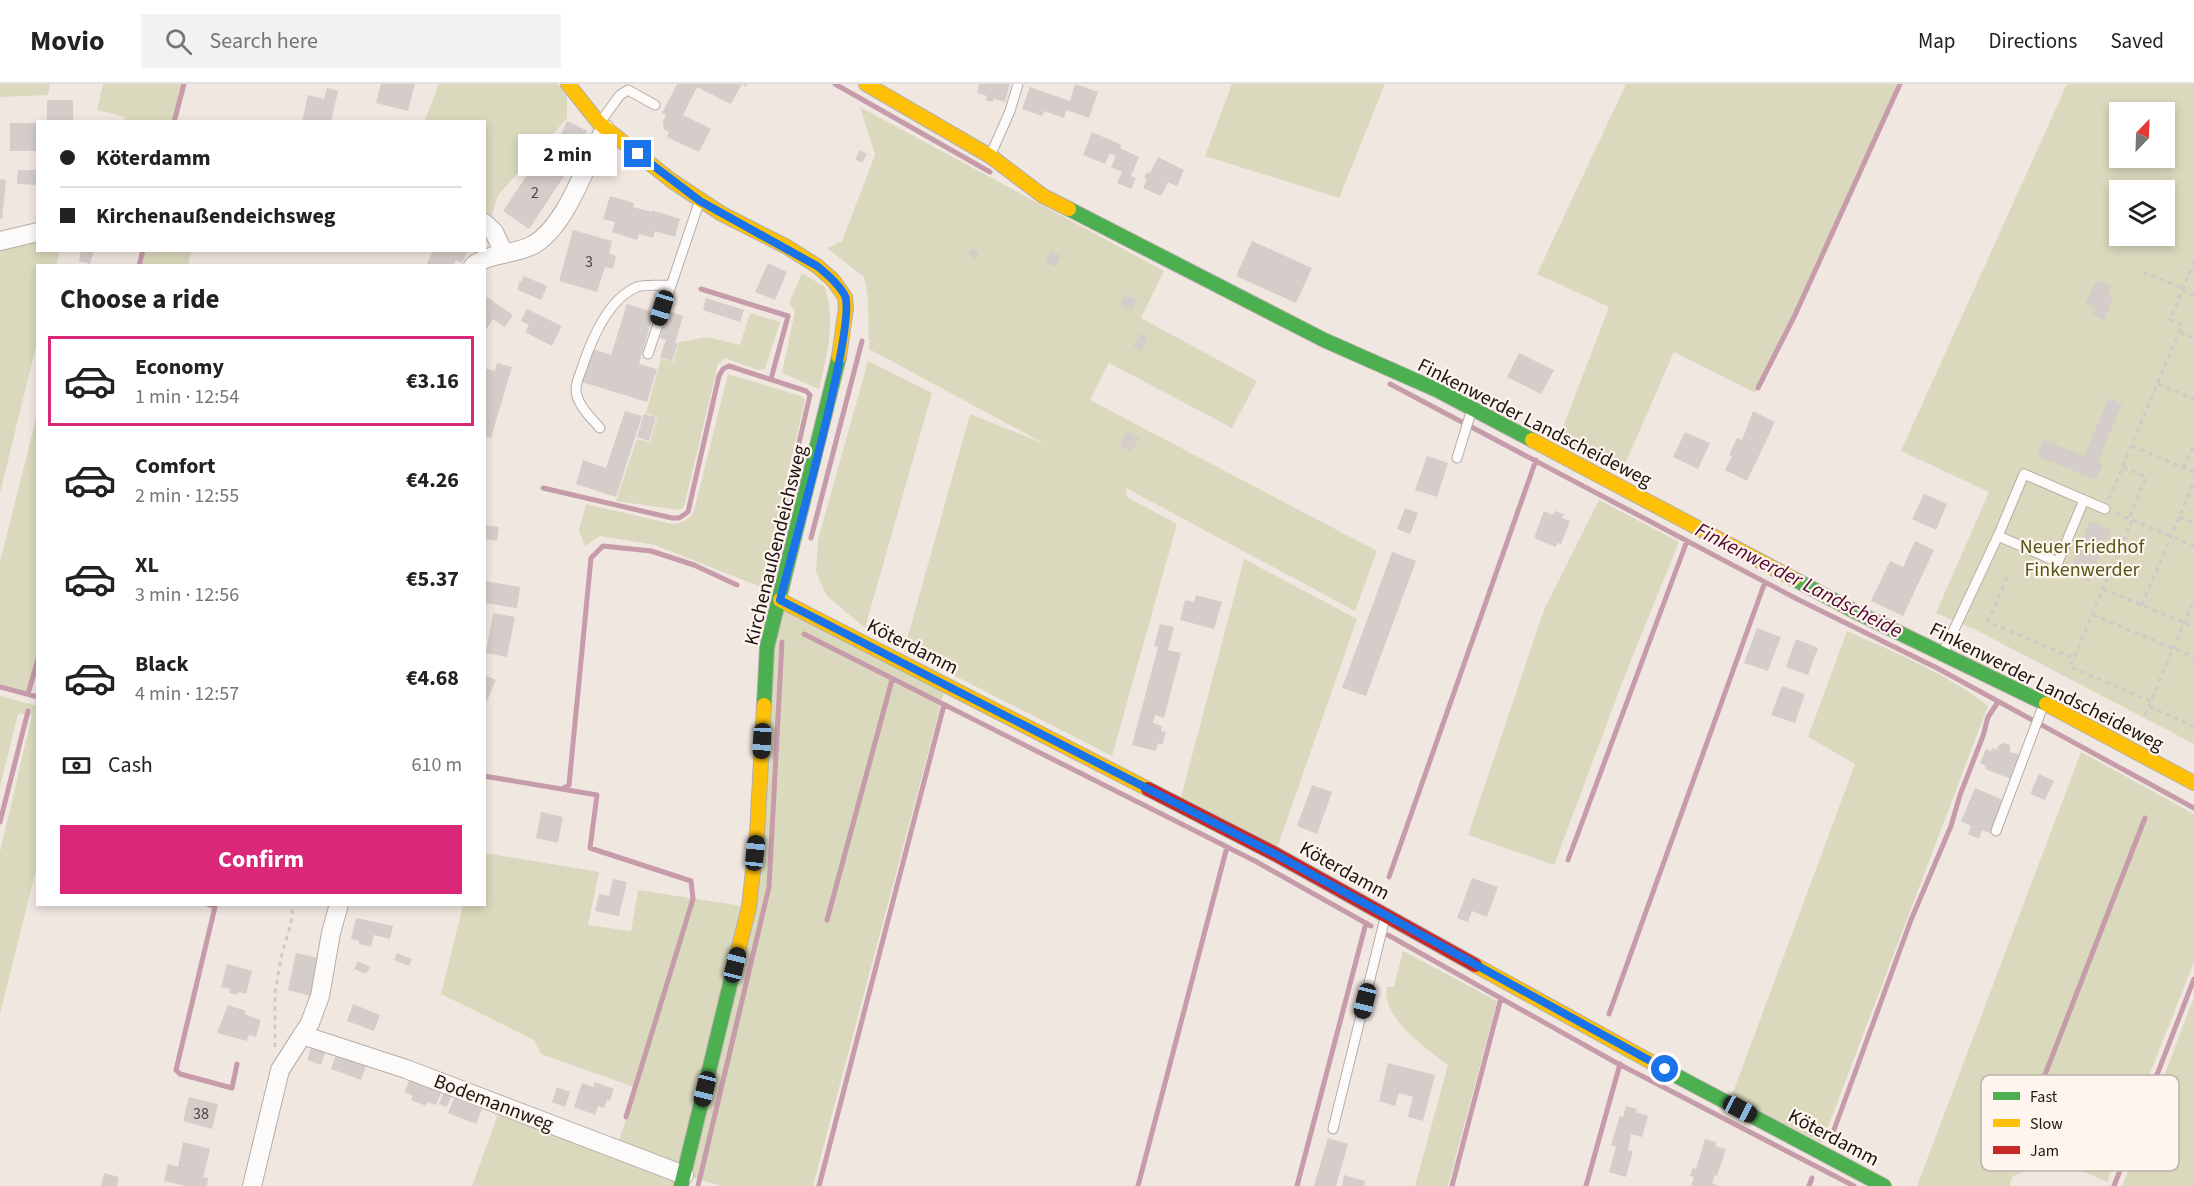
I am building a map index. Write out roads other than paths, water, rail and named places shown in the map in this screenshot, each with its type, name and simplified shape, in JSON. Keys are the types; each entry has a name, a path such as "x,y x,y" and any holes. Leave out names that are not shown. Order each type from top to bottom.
{"street":[{"name":"Kirchenaußendeichsweg","path":"568,84 602,126 700,201 817,266 833,280 845,297 842,346 830,401 767,647 757,835 749,907 682,1180"},
{"name":"Finkenwerder Landscheideweg","path":"866,84 990,156 1043,196 1167,262 1324,340 1437,390 1471,412 1854,611 2044,703 2194,783"},
{"path":"476,264 490,256 531,246 548,234 565,208 602,126"},
{"path":"486,225 494,232 504,253"},
{"path":"0,241 36,232"},
{"name":"Köterdamm","path":"780,600 1275,854 1632,1052 1884,1186"},
{"path":"252,1186 276,1081 285,1059 309,1023 320,996 339,906"},
{"name":"Bodemannweg","path":"302,1035 406,1069 682,1180"}],"lane":[{"path":"990,156 1010,111 1018,84"},
{"path":"602,126 620,95 628,90 655,105"},
{"path":"648,354 669,285 700,201"},
{"path":"600,428 579,401 576,388 587,351 596,331 608,312 626,293 639,286 669,285"},
{"path":"1458,458 1471,412"},
{"path":"1943,654 2024,474 2105,509"},
{"path":"1998,536 2058,562 2084,500"},
{"path":"1996,831 2044,703"},
{"path":"1333,1129 1386,915"}],"waterway":[{"path":"175,120 184,84"},
{"name":"Finkenwerder Landscheide","path":"835,84 990,172"},
{"path":"1758,388 1795,315 1900,84"},
{"path":"140,264 142,252"},
{"path":"701,289 788,316 771,379"},
{"path":"811,538 862,341"},
{"path":"543,488 679,518 688,512 719,376 723,369 729,366 806,391 810,395 778,534"},
{"name":"Finkenwerder Landscheide","path":"1390,384 1797,599 1937,668 2194,808"},
{"path":"1389,877 1536,460"},
{"path":"1568,860 1687,541"},
{"path":"562,789 569,785 591,558 603,546 651,551 694,565 737,585"},
{"path":"1609,1014 1765,582"},
{"path":"804,634 1255,861 1371,926"},
{"path":"698,1186 769,887 782,642"},
{"path":"28,694 36,666"},
{"path":"827,920 892,680"},
{"path":"0,687 36,696"},
{"path":"1831,1138 1911,920 1951,826 1988,717 1998,702"},
{"path":"819,1186 944,705"},
{"path":"0,822 28,711"},
{"path":"486,776 597,795 590,848 691,881 693,899 626,1117"},
{"path":"2045,1075 2145,818"},
{"path":"1138,1186 1227,847"},
{"path":"212,906 215,907 176,1070 180,1074 232,1088 237,1064"},
{"path":"1297,1186 1366,923"},
{"path":"1388,935 1613,1061 1854,1186"},
{"path":"2157,1075 2194,979"},
{"path":"1452,1186 1501,998"},
{"path":"1586,1186 1620,1064"},
{"path":"2114,1186 2120,1171"},
{"path":"1809,1186 1812,1178"}],"park label":[{"name":"Neuer Friedhof Finkenwerder","path":"2082,558"}]}
